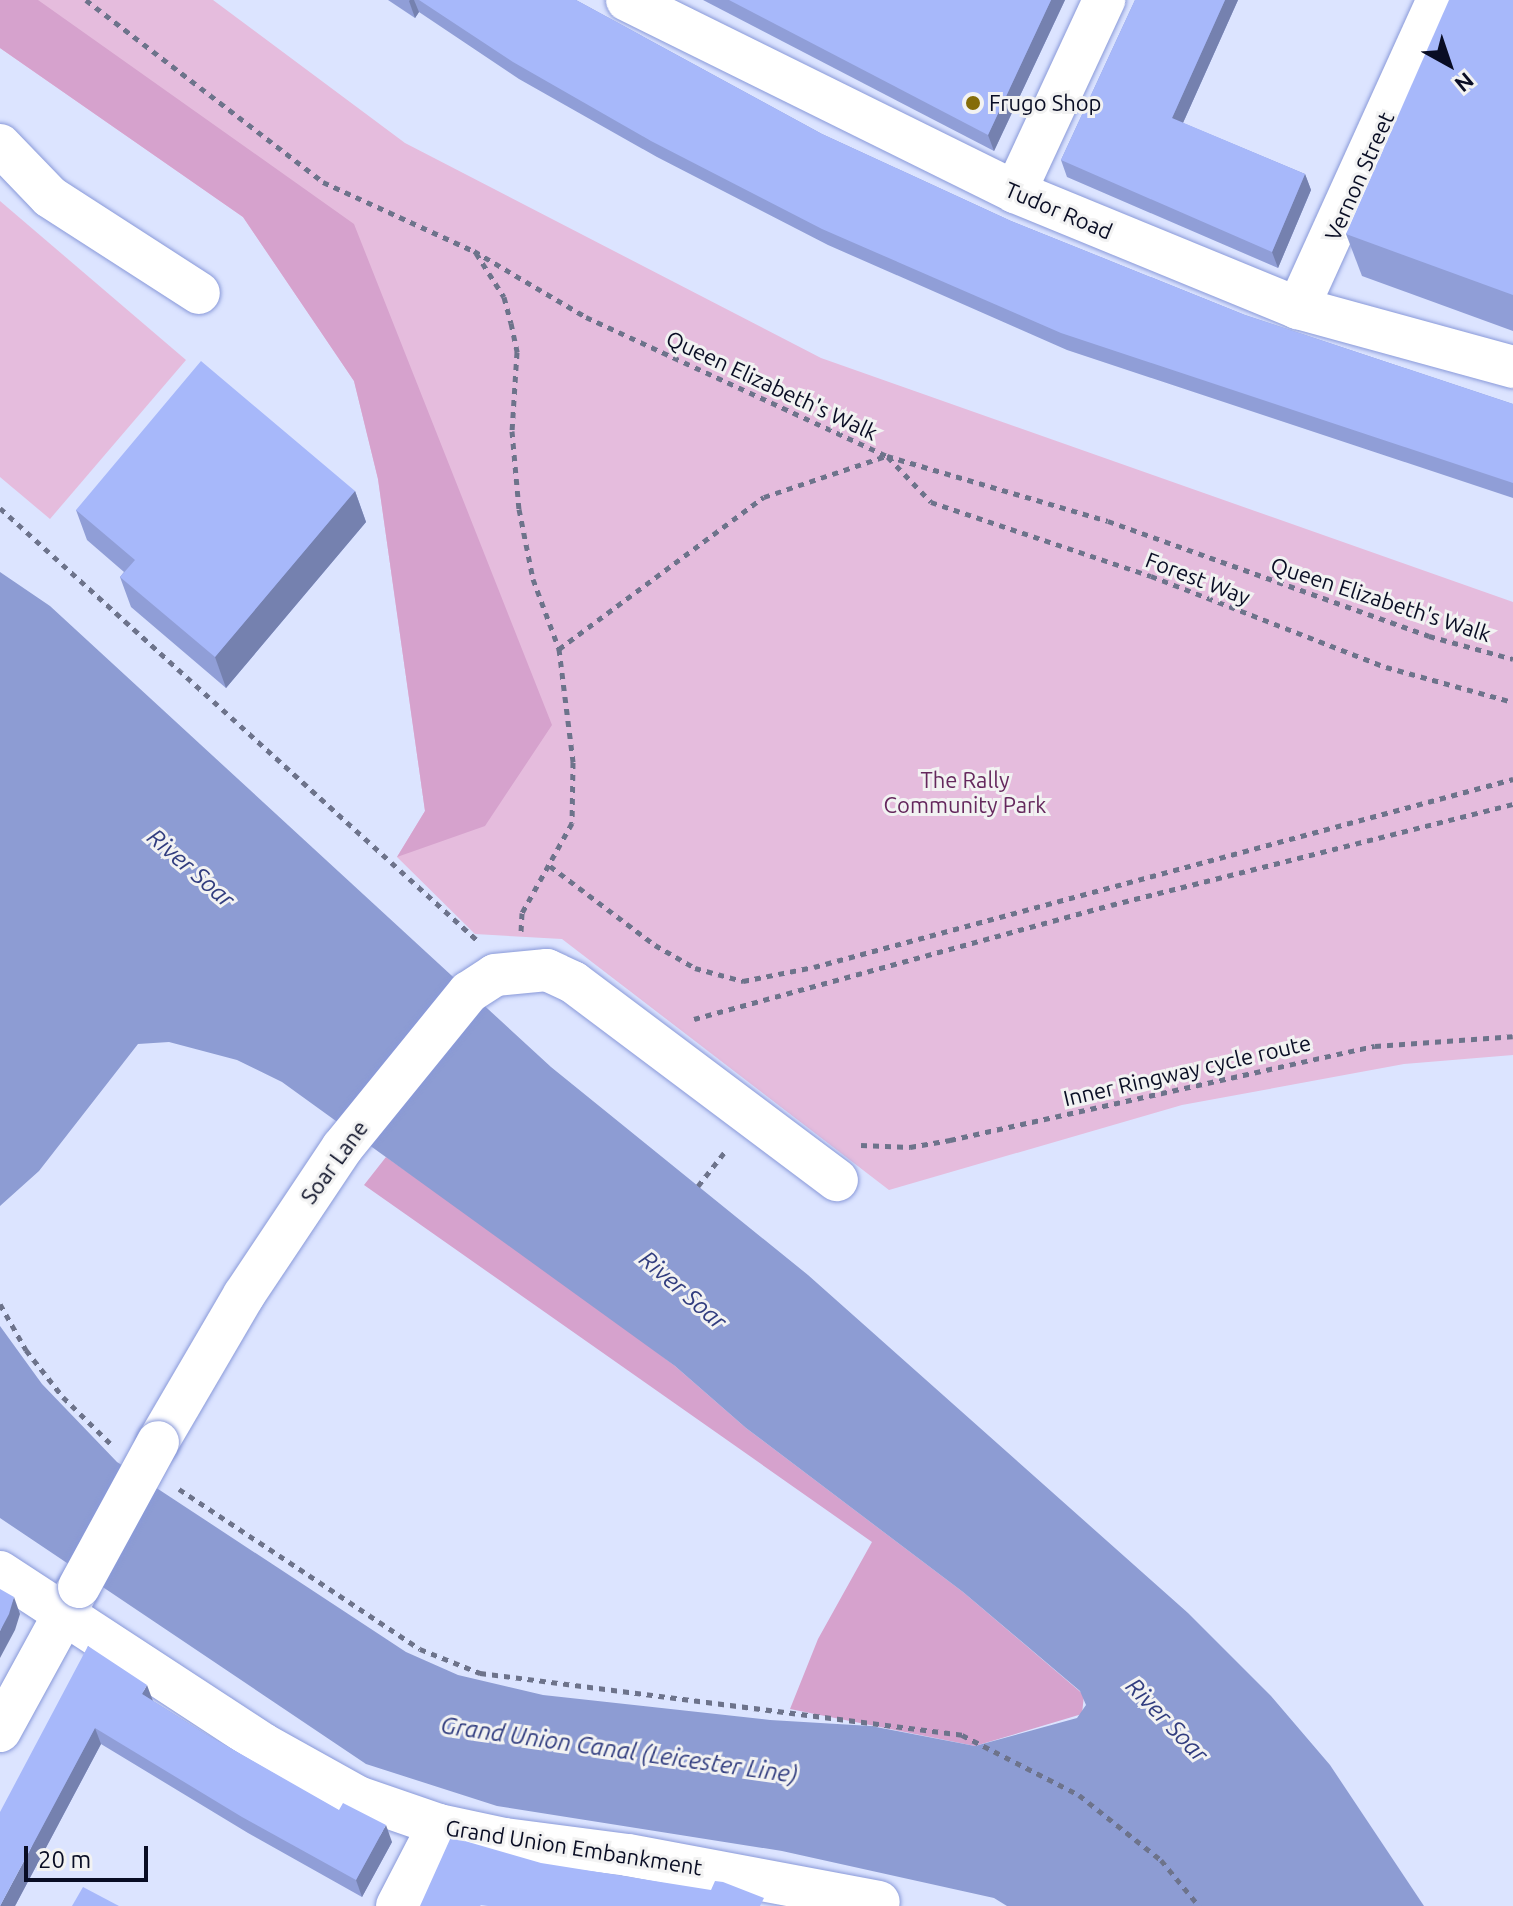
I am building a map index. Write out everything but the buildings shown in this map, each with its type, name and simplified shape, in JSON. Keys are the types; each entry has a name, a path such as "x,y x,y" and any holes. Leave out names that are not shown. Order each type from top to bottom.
{"street":[{"name":"Tudor Road","path":"627,0 1015,192 1298,308 1513,367"},
{"path":"1015,192 1104,0"},
{"name":"Vernon Street","path":"1298,308 1438,0"},
{"path":"0,145 50,197 199,293"},
{"name":"Soar Lane","path":"0,1731 158,1442 244,1295 353,1134 469,992 495,975 520,969 547,970 573,982 837,1180"},
{"name":"Grand Union Embankment","path":"0,1572 71,1601 317,1777 439,1825 879,1902"},
{"path":"397,1906 439,1825"}],"path":[{"name":"Queen Elizabeth's Walk","path":"86,0 323,182 474,251 586,317 887,456 1108,521 1429,636 1513,659"},
{"path":"474,251 504,297 511,323 517,352 512,431 519,509 533,579 559,649 569,702 572,823 522,913 521,942"},
{"path":"559,649 764,497 887,456"},
{"name":"Forest Way","path":"887,456 931,502 1151,576 1386,667 1513,702"},
{"path":"0,510 487,949"},
{"path":"550,866 655,945 695,968 743,981 814,967 1513,779"},
{"path":"686,1021 1111,905 1513,804"},
{"name":"Inner Ringway cycle route","path":"870,1147 950,1140 1375,1046 1513,1036"},
{"path":"698,1186 730,1144"},
{"path":"0,1304 26,1350 63,1397 113,1446"},
{"path":"172,1484 420,1649 480,1673 745,1711 945,1730 982,1743 1079,1795 1161,1860 1199,1906"}],"green space":[{"name":"The Rally Community Park","path":"0,0 213,0 405,143 821,358 1513,602 1513,1055 1404,1064 1182,1105 889,1190 562,939 475,934 397,857 425,811 378,479 354,381 243,217 0,48"},
{"path":"0,201 186,360 50,519 0,477"}],"shaded area":[{"path":"0,0 38,0 354,224 552,725 485,826 397,857 425,811 378,479 354,381 243,217 0,48"},
{"path":"386,1157 566,1283 675,1366 746,1428 963,1592 1084,1695 1082,1714 975,1746 790,1709 818,1639 872,1542 364,1185"}],"water":[{"path":"0,572 50,606 551,1067 808,1275 1188,1613 1271,1696 1330,1765 1424,1906 1007,1906 994,1898 782,1851 497,1806 366,1764 0,1518 0,1326 42,1384 117,1462 406,1652 458,1675 543,1695 770,1720 871,1726 975,1746 1077,1718 1086,1705 1080,1691 963,1592 746,1428 675,1366 282,1082 237,1060 169,1042 138,1044 39,1171 0,1206"}],"place":[{"name":"Frugo Shop","path":"973,103"}],"water label":[{"name":"River Soar","path":"191,868"},
{"name":"River Soar","path":"683,1290"},
{"name":"River Soar","path":"1167,1720"},
{"name":"Grand Union Canal (Leicester Line)","path":"619,1750"}]}
